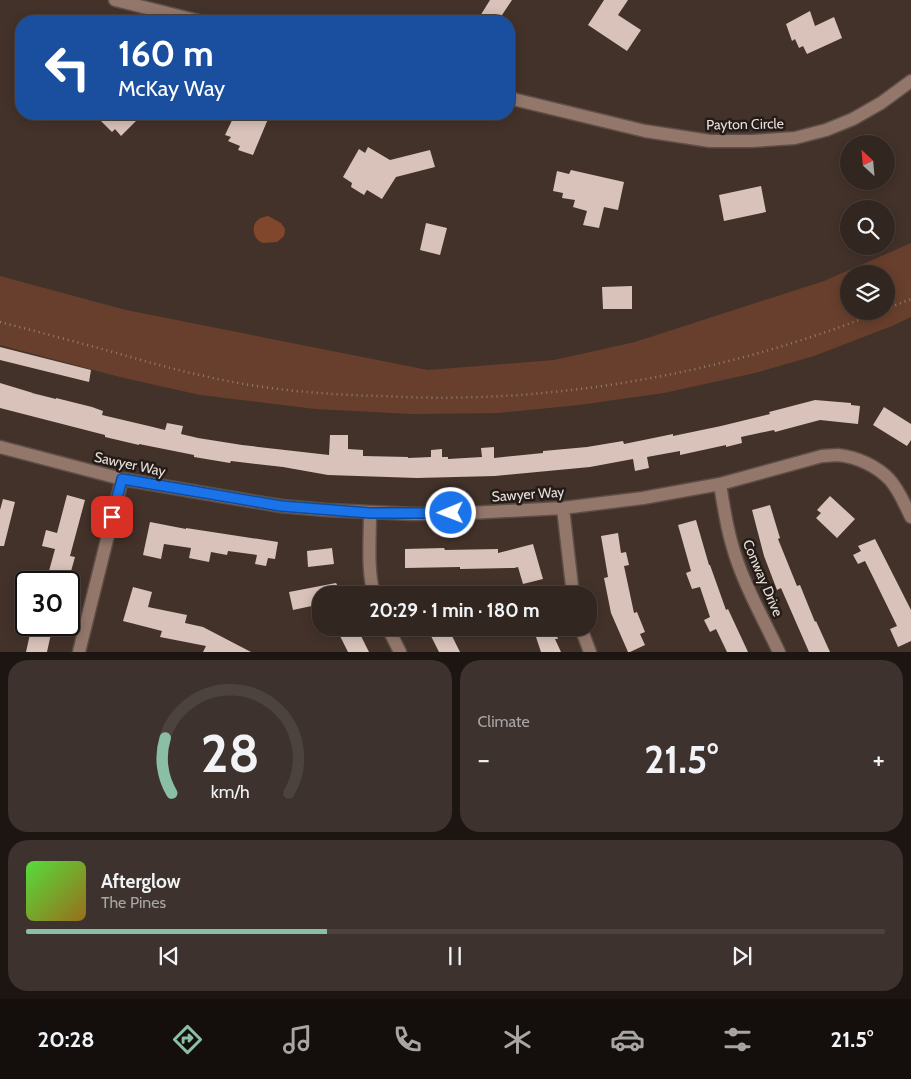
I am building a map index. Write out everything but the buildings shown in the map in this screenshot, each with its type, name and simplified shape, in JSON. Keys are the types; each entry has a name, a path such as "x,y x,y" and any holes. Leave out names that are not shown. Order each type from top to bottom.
{"street":[{"path":"115,0 175,15"},
{"name":"Payton Circle","path":"515,99 645,131 710,141 752,141 795,138 826,130 860,115 911,81"},
{"name":"Sawyer Way","path":"0,447 122,479 281,506 370,513 414,514 563,508 643,498 720,484 822,456 836,455 854,458 879,470 890,480 911,517"},
{"path":"79,652 122,479"},
{"name":"Conway Drive","path":"720,484 731,542 750,592 779,652"},
{"path":"563,508 572,586"},
{"path":"370,513 372,586"},
{"path":"392,636 400,652"},
{"path":"584,636 590,652"}],"path":[{"path":"895,306 911,299"},
{"path":"0,322 160,366 229,381 287,390 440,398 542,393 614,384 671,374 718,364 791,343 858,320"}],"shaded area":[{"path":"268,216 281,223 285,229 284,236 277,242 263,243 255,236 254,225 260,219"},
{"path":"911,243 911,317 892,326 814,356 755,373 664,393 579,405 498,413 412,414 315,409 200,395 120,377 0,345 0,276 126,310 428,370 554,360 635,342 824,281 840,274 840,320 895,320 895,265 861,265 884,255 895,255 895,250"}],"route":[{"path":"112,517 122,479 281,506 370,513 451,513"}]}
